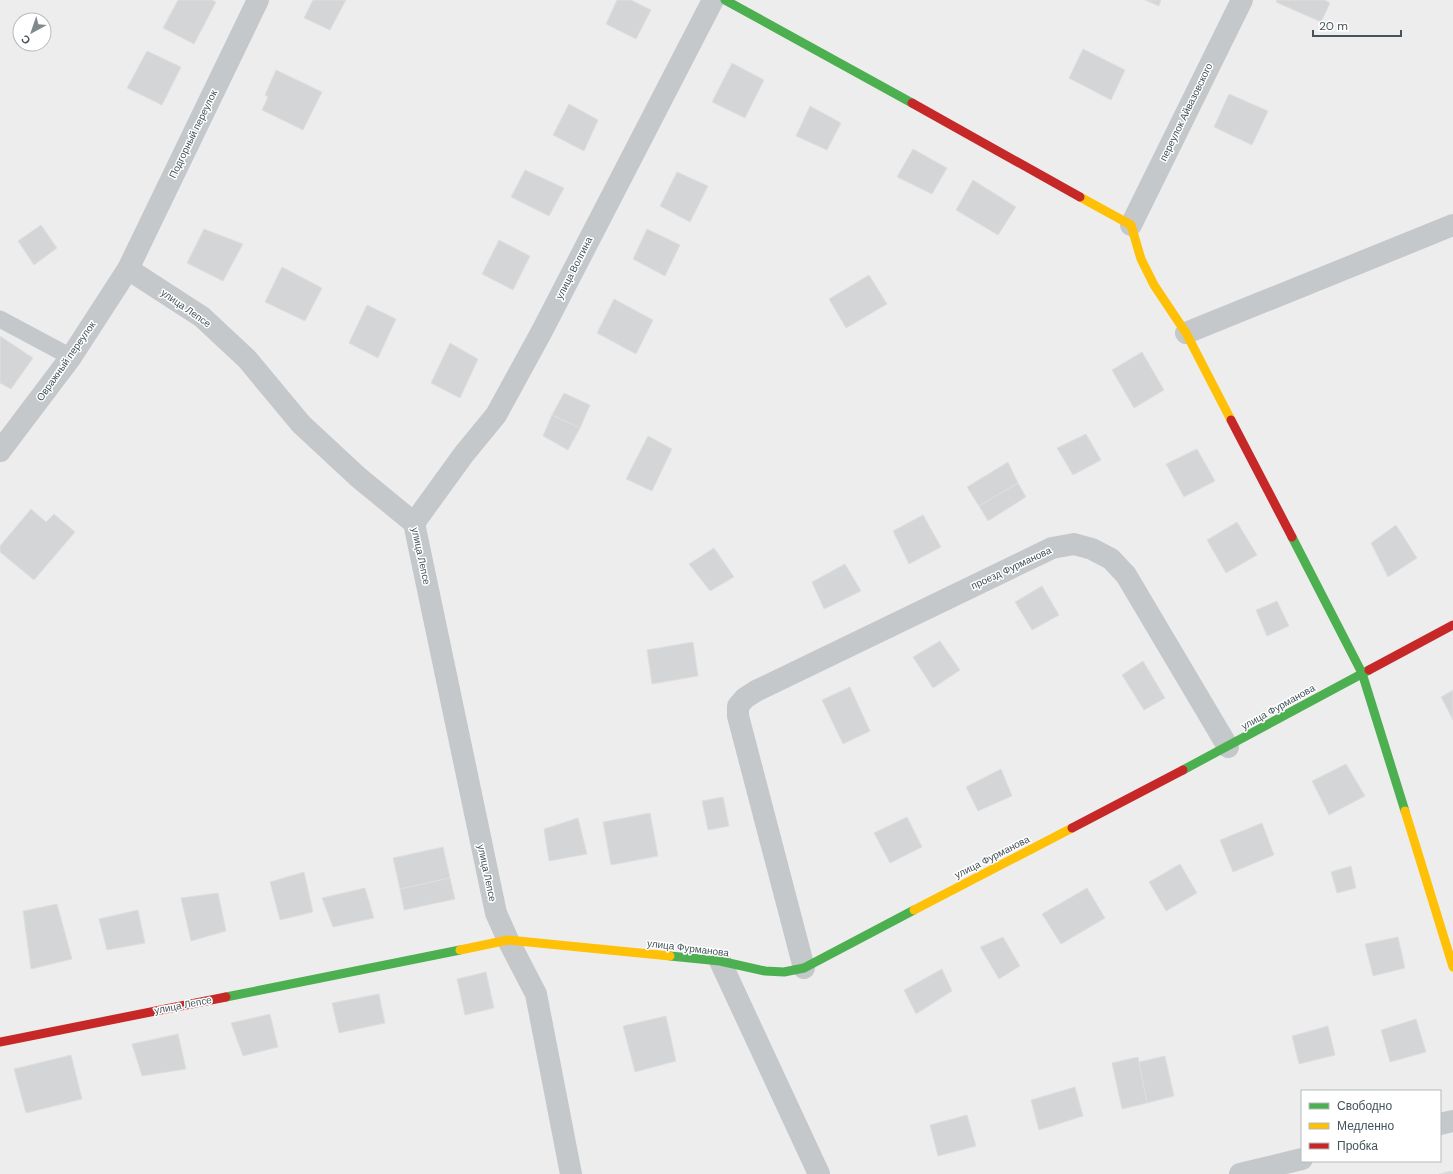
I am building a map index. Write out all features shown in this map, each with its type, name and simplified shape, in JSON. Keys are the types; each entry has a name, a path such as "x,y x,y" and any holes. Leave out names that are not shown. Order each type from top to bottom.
{"street":[{"name":"Подгорный переулок","path":"128,269 258,0"},
{"name":"улица Волгина","path":"414,523 464,454 496,415 546,324 713,0"},
{"path":"725,0 1131,225 1139,253 1150,279 1186,333 1362,673 1453,967"},
{"name":"переулок Айвазовского","path":"1131,225 1242,0"},
{"path":"1186,333 1453,225"},
{"name":"Овражный переулок","path":"0,451 71,357 128,269"},
{"name":"улица Лепсе","path":"128,269 202,317 247,359 301,424 358,477 414,523 496,913 536,994 571,1174"},
{"name":"проезд Фурманова","path":"804,968 738,716 738,706 745,698 763,688 1052,548 1074,544 1092,549 1111,559 1126,575 1228,747"},
{"name":"улица Фурманова","path":"508,940 720,961 765,971 784,972 804,968 1228,747 1453,625"},
{"name":"улица Лепсе","path":"0,1042 508,940"},
{"path":"720,961 819,1174"},
{"path":"1441,1124 1453,1121"},
{"path":"1240,1174 1301,1159"}],"lane":[{"path":"0,319 71,357"}],"building":[{"path":"178,0 212,0 216,2 194,44 163,28"},
{"path":"313,0 346,0 330,30 304,18"},
{"path":"617,0 631,0 651,10 636,39 606,24"},
{"path":"1145,0 1161,0 1159,6"},
{"path":"1277,0 1325,0 1330,3 1321,22 1276,2"},
{"path":"1083,49 1125,70 1111,100 1069,78"},
{"path":"147,51 181,67 162,105 127,88"},
{"path":"732,63 764,80 745,118 712,102"},
{"path":"276,70 322,92 303,130 262,110 268,97 265,95"},
{"path":"1229,94 1268,111 1252,145 1214,127"},
{"path":"569,104 598,120 584,151 553,135"},
{"path":"810,106 841,123 827,150 796,136"},
{"path":"913,149 947,168 932,194 897,177"},
{"path":"525,170 564,188 549,216 511,197"},
{"path":"677,172 708,186 690,222 660,206"},
{"path":"973,180 1016,207 998,235 956,210"},
{"path":"41,225 57,248 34,265 18,241"},
{"path":"204,229 243,244 223,281 187,263"},
{"path":"647,229 680,245 665,276 633,259"},
{"path":"499,240 530,256 513,290 482,274"},
{"path":"282,267 322,288 305,321 265,302"},
{"path":"869,275 887,304 846,328 829,299"},
{"path":"614,299 653,320 636,354 597,333"},
{"path":"367,305 396,319 378,358 349,343"},
{"path":"0,336 33,358 11,389 0,383"},
{"path":"450,343 478,359 460,398 431,383"},
{"path":"1142,352 1164,390 1134,408 1112,370"},
{"path":"564,393 590,405 580,428 552,415"},
{"path":"552,415 580,428 568,450 543,436"},
{"path":"1086,434 1101,460 1073,475 1057,448"},
{"path":"648,436 672,449 652,491 626,479"},
{"path":"1197,449 1215,481 1184,497 1166,464"},
{"path":"1008,462 1018,483 979,506 967,487"},
{"path":"1018,483 1026,497 988,521 979,506"},
{"path":"31,509 46,522 54,514 75,532 34,580 0,552 0,546"},
{"path":"923,515 941,547 909,564 893,531"},
{"path":"1237,522 1257,555 1226,573 1207,540"},
{"path":"1396,525 1417,558 1388,577 1371,543"},
{"path":"714,548 734,577 710,591 689,564"},
{"path":"845,564 861,591 824,609 812,582"},
{"path":"1042,586 1059,615 1032,630 1015,602"},
{"path":"1277,601 1289,626 1267,636 1256,610"},
{"path":"940,641 960,670 933,688 913,657"},
{"path":"693,642 698,676 652,684 647,650"},
{"path":"1143,661 1165,698 1144,710 1122,675"},
{"path":"850,687 870,731 843,744 822,700"},
{"path":"1453,690 1453,720 1441,697"},
{"path":"1346,764 1365,796 1329,815 1312,781"},
{"path":"1001,769 1012,796 978,811 966,787"},
{"path":"723,797 729,826 708,830 702,801"},
{"path":"650,813 658,856 611,865 603,822"},
{"path":"907,817 922,847 890,863 874,833"},
{"path":"578,818 587,854 549,861 544,829"},
{"path":"1262,823 1274,855 1233,872 1220,840"},
{"path":"443,847 450,878 400,889 393,858"},
{"path":"1180,864 1197,893 1166,911 1149,882"},
{"path":"1351,866 1356,888 1337,893 1331,872"},
{"path":"304,872 313,912 280,920 270,882"},
{"path":"450,878 455,899 404,910 400,889"},
{"path":"365,888 374,918 333,927 322,898"},
{"path":"1087,888 1105,918 1061,944 1042,914"},
{"path":"218,893 226,931 191,941 181,898"},
{"path":"57,904 72,959 31,969 23,911"},
{"path":"138,910 145,943 107,950 99,919"},
{"path":"1003,937 1020,966 999,979 980,947"},
{"path":"1398,937 1405,968 1373,976 1365,944"},
{"path":"942,969 952,991 916,1014 904,990"},
{"path":"486,972 494,1008 465,1015 457,979"},
{"path":"379,994 385,1023 339,1033 332,1003"},
{"path":"270,1014 278,1047 243,1056 231,1023"},
{"path":"666,1016 676,1061 635,1072 623,1026"},
{"path":"1416,1019 1426,1052 1390,1062 1381,1030"},
{"path":"1328,1026 1335,1055 1299,1064 1292,1036"},
{"path":"178,1034 186,1069 142,1076 132,1044"},
{"path":"71,1055 82,1099 26,1113 14,1069"},
{"path":"1165,1056 1174,1096 1147,1103 1139,1062"},
{"path":"1138,1057 1147,1103 1122,1109 1112,1063"},
{"path":"1075,1087 1083,1116 1039,1130 1031,1100"},
{"path":"967,1115 976,1146 938,1156 930,1125"},
{"path":"1452,1171 1453,1174 1439,1174"}],"traffic: fast":[{"path":"725,0 912,103"},
{"path":"1292,537 1362,673 1405,811"},
{"path":"1183,770 1369,670"},
{"path":"670,956 720,961 765,971 784,972 804,968 914,910"},
{"path":"226,997 460,950"}],"traffic: slow":[{"path":"1080,197 1131,225 1141,259 1154,285 1186,333 1231,420"},
{"path":"1405,811 1453,967"},
{"path":"914,910 1072,828"},
{"path":"460,950 508,940 670,956"}],"traffic: jam":[{"path":"912,103 1080,197"},
{"path":"1231,420 1292,537"},
{"path":"1369,670 1453,625"},
{"path":"1072,828 1183,770"},
{"path":"0,1042 226,997"}]}
